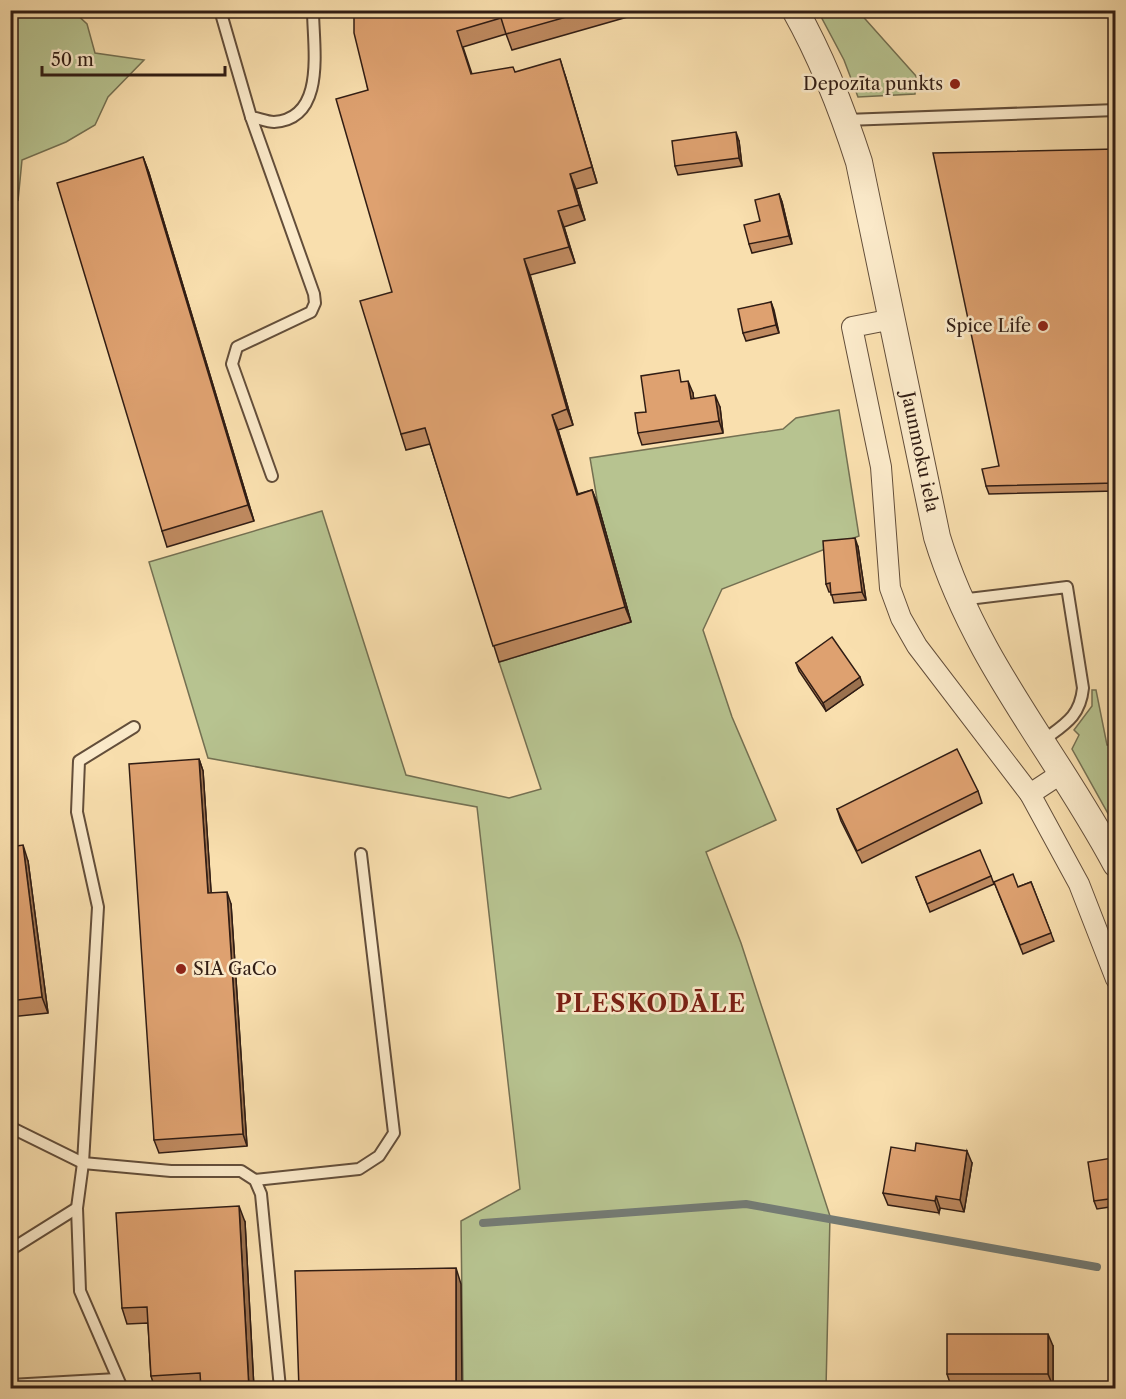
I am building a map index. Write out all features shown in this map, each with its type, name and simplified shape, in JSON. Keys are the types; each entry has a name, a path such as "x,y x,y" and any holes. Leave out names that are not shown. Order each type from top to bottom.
{"street":[{"name":"Jaunmoku iela","path":"795,10 846,120 872,215 938,537 960,600 987,656 1090,815 1116,864"},
{"path":"893,319 852,327 881,466 890,588 917,646 1030,794 1079,884 1116,979"},
{"path":"1030,794 1062,773"}],"lane":[{"path":"220,10 251,117 315,303 311,312 237,347 233,355 232,364 272,476"},
{"path":"251,117 274,122 298,114 310,99 313,77 313,10"},
{"path":"846,120 1116,110"},
{"path":"960,600 1066,587 1083,688 1082,705 1070,720 1041,742"},
{"path":"10,1385 120,1384 80,1291 77,1208 83,1162 98,907 77,812 79,761 134,728"},
{"path":"255,1180 359,1169 379,1156 394,1133 361,854"},
{"path":"10,1127 83,1162 171,1171 241,1171 255,1180 261,1194 280,1389"},
{"path":"10,1250 77,1208"}],"green space":[{"path":"10,11 73,11 87,24 95,53 144,60 108,97 95,125 66,142 22,160 18,201 10,180"},
{"path":"818,11 858,11 916,76 915,94 858,97 844,60"},
{"path":"839,410 859,536 722,589 703,630 732,717 776,820 706,852 741,943 830,1216 826,1388 463,1388 461,1221 520,1189 477,807 208,758 149,562 322,511 406,775 509,798 541,789 499,662 631,622 598,505 590,458 783,429 796,418"},
{"path":"1092,690 1096,690 1107,745 1115,745 1115,826 1072,749 1079,735 1074,730 1092,706"}],"building":[{"path":"355,10 591,10 506,34 501,18 457,31 471,74 513,67 515,72 560,59 592,167 570,174 579,205 558,211 569,247 524,259 567,409 552,415 577,495 592,490 625,607 493,646 425,428 401,434 360,301 392,292 336,99 368,90 354,33"},
{"path":"736,132 739,158 675,166 672,141"},
{"name":"Spice Life","path":"1116,149 1116,483 986,486 982,469 999,466 933,153"},
{"path":"143,157 248,505 162,531 57,183"},
{"path":"779,194 789,236 749,244 744,225 760,221 755,200"},
{"path":"771,302 776,325 743,333 738,309"},
{"path":"679,370 681,382 688,381 691,399 715,395 719,421 638,433 635,413 646,412 641,376"},
{"path":"855,538 862,592 831,595 830,583 826,584 823,541"},
{"path":"832,637 860,677 823,703 796,663"},
{"path":"957,749 978,791 857,851 837,809"},
{"path":"199,759 208,893 227,892 243,1134 154,1140 129,764"},
{"path":"23,845 42,997 10,1001 10,847"},
{"path":"980,850 991,876 927,904 916,877"},
{"path":"1013,874 1018,887 1031,882 1051,933 1020,945 994,882"},
{"path":"916,1143 967,1151 960,1200 936,1196 935,1201 883,1193 891,1147 915,1151"},
{"path":"1112,1158 1116,1198 1094,1201 1088,1162"},
{"path":"239,1206 249,1389 201,1389 200,1373 151,1376 147,1307 122,1308 116,1213"},
{"path":"456,1268 456,1389 299,1389 295,1271"},
{"path":"947,1334 1048,1334 1048,1374 947,1374"},
{"path":"850,1382 883,1382 883,1389 850,1389"}],"waterway":[{"path":"483,1223 746,1204 1097,1267"}],"place":[{"name":"Depozīta punkts","path":"955,84"},
{"name":"Spice Life","path":"1043,326"},
{"name":"SIA GaCo","path":"181,969"}],"district":[{"name":"PLESKODĀLE","path":"651,1004"}]}
